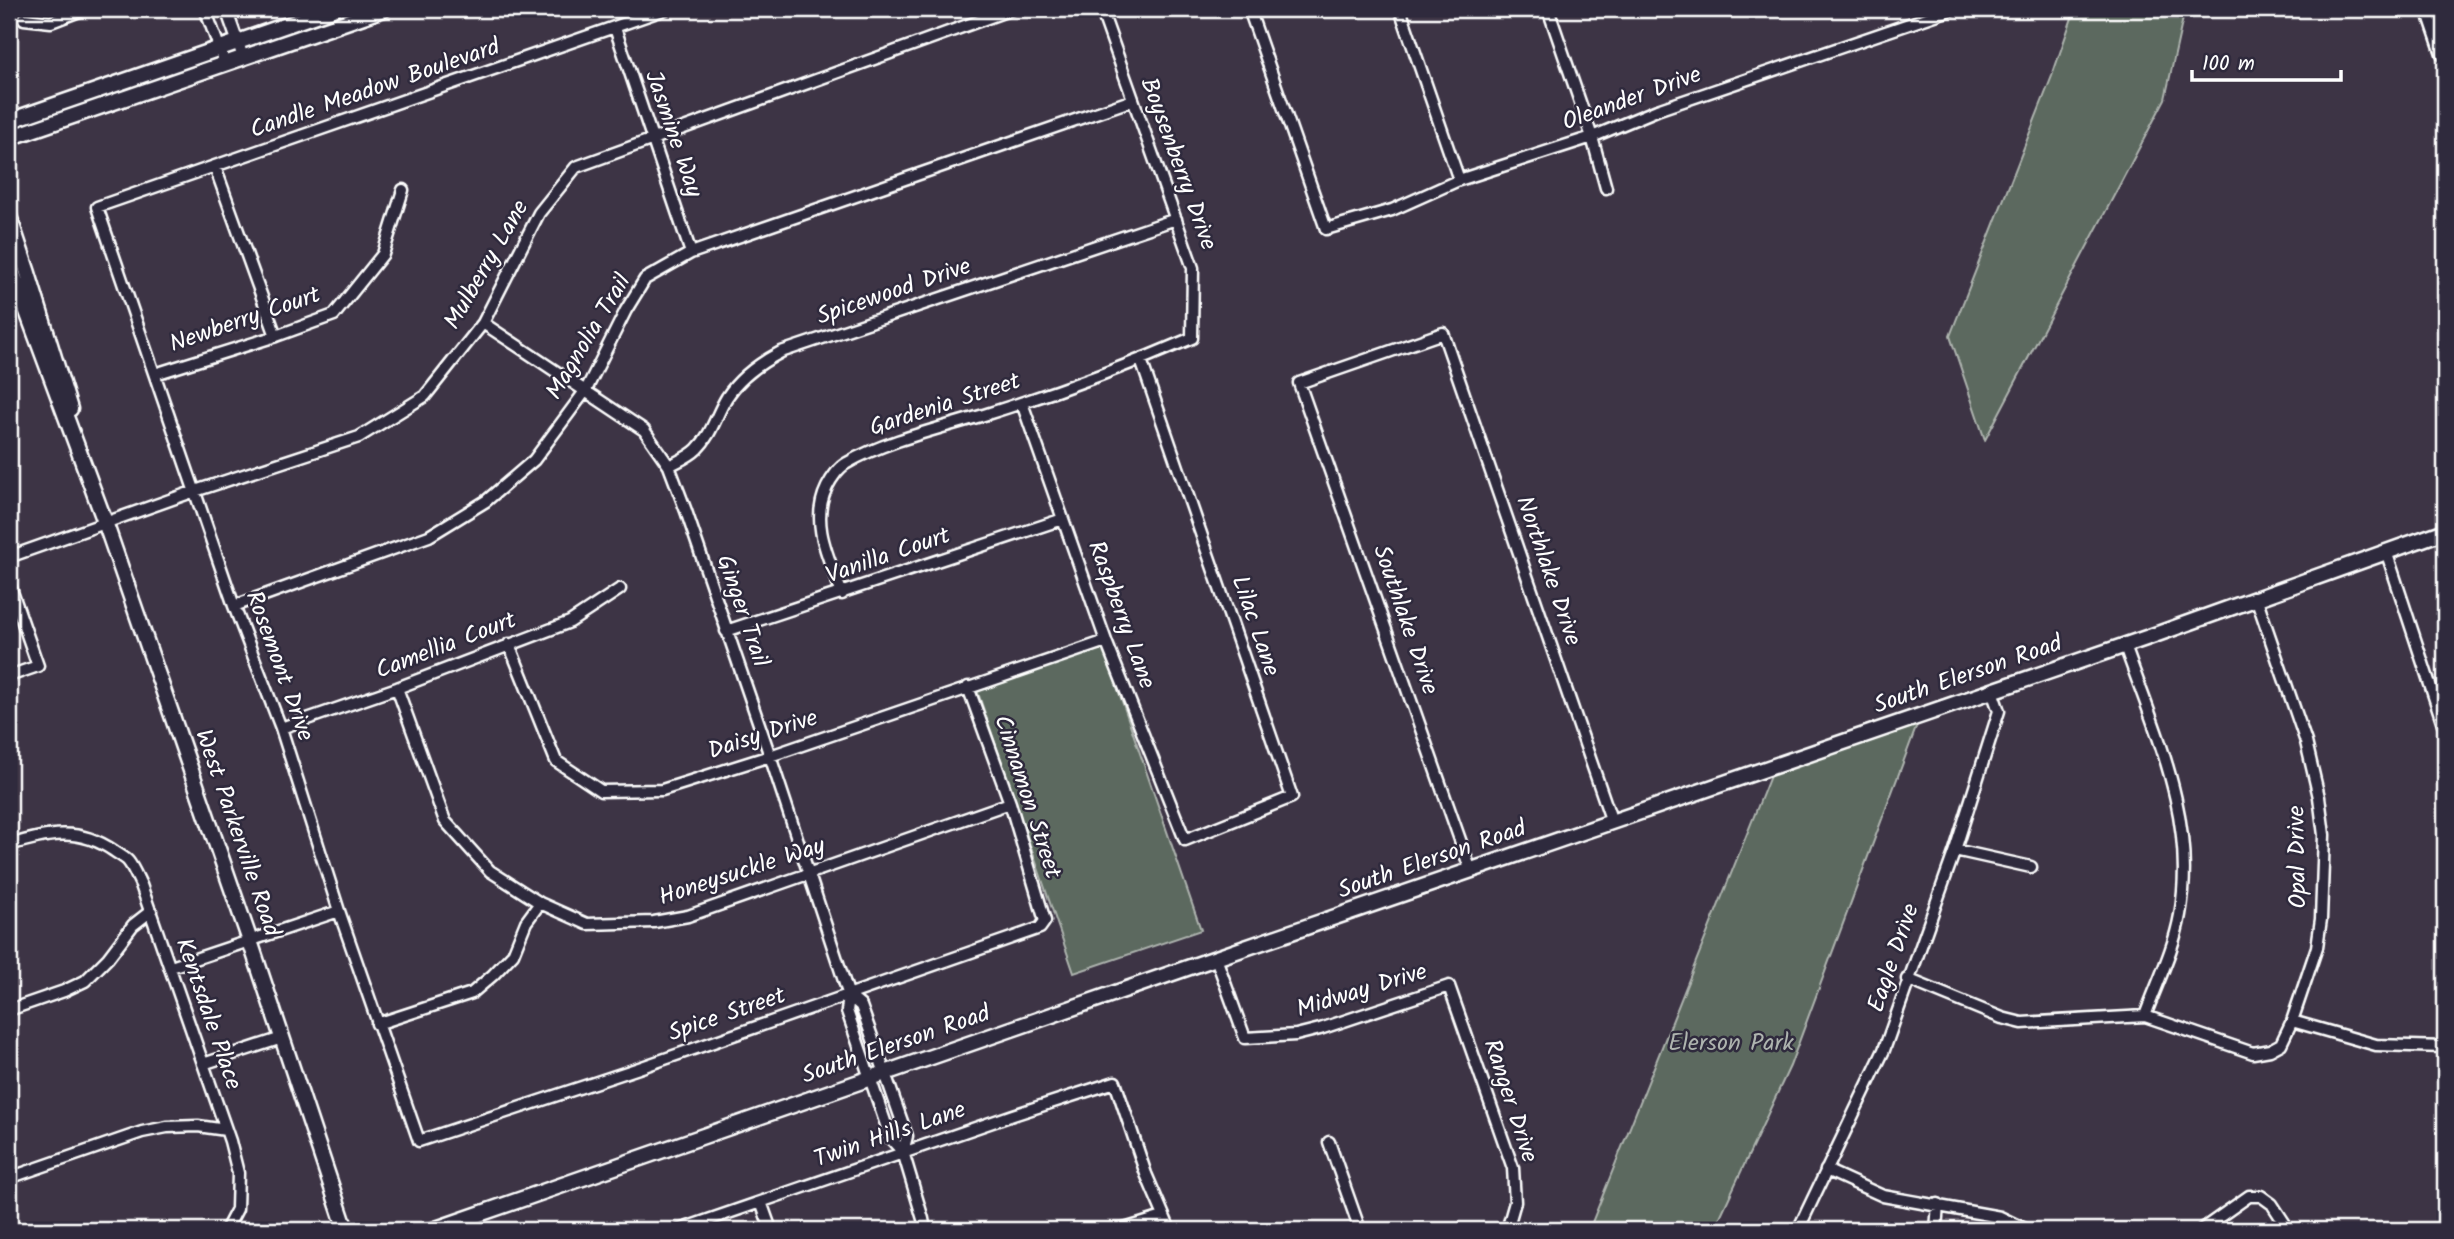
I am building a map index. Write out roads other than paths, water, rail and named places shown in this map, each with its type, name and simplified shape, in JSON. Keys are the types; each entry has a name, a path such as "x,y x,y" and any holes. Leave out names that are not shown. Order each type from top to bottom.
{"main road":[{"path":"2430,9 2445,53"}],"street":[{"path":"24,19 51,22 85,9"},
{"path":"205,9 225,63"},
{"path":"226,9 243,57"},
{"path":"9,121 333,9"},
{"path":"9,138 384,9"},
{"name":"Candle Meadow Boulevard","path":"97,207 666,9"},
{"name":"Mulberry Lane","path":"9,557 195,491 359,437 425,397 483,323 539,213 576,167 1012,9"},
{"name":"Boysenberry Drive","path":"1101,9 1193,268 1192,338"},
{"name":"Oleander Drive","path":"1250,9 1326,229 1392,210 1459,180 1592,137 1657,110 1953,9"},
{"path":"1400,9 1459,180"},
{"path":"1548,9 1592,137 1606,188"},
{"name":"Jasmine Way","path":"615,28 691,253"},
{"name":"Magnolia Trail","path":"234,606 429,536 486,501 534,460 586,390 626,310 645,279 691,253 1133,100"},
{"path":"215,167 276,336"},
{"name":"Newberry Court","path":"155,374 334,315 383,254 403,190"},
{"name":"Rosemont Drive","path":"97,207 234,606 281,728 339,911 419,1141"},
{"name":"West Parkerville Road","path":"9,216 65,392 80,452"},
{"name":"Spicewood Drive","path":"669,466 695,452 709,435 726,398 740,380 765,360 781,352 1175,219"},
{"name":"West Parkerville Road","path":"9,264 105,522 250,941 346,1230"},
{"name":"Ginger Trail","path":"483,323 643,430 669,466 687,511 849,996 847,1011 891,1139 903,1152 925,1230"},
{"name":"Northlake Drive","path":"1299,383 1443,333 1612,822"},
{"name":"Gardenia Street","path":"842,594 822,538 819,517 827,485 843,465 868,452 1022,403 1141,360 1192,338"},
{"name":"Lilac Lane","path":"1141,360 1292,797 1185,841"},
{"name":"Southlake Drive","path":"1299,383 1471,870"},
{"name":"Raspberry Lane","path":"1022,403 1106,640 1185,841"},
{"name":"Vanilla Court","path":"726,631 1063,519"},
{"name":"South Elerson Road","path":"433,1230 2125,646 2445,531"},
{"path":"2386,554 2445,730"},
{"path":"9,583 38,666 9,676"},
{"name":"Camellia Court","path":"281,728 397,688 570,622 620,589"},
{"name":"Opal Drive","path":"2145,1016 2253,1053 2270,1050 2281,1044 2292,1020 2317,947 2321,919 2324,835 2319,797 2306,742 2257,600"},
{"name":"Daisy Drive","path":"509,644 556,761 601,791 662,790 770,756 1106,640"},
{"path":"1907,979 2002,1018 2022,1023 2145,1016 2175,936 2186,863 2181,817 2172,781 2125,646"},
{"name":"Cinnamon Street","path":"968,687 1010,803 1045,921"},
{"name":"Honeysuckle Way","path":"397,688 445,821 490,871 540,903 587,924 654,922 688,916 1010,803"},
{"name":"Eagle Drive","path":"1798,1230 1884,1050 1955,850 1999,711 1992,691"},
{"name":"Kentsdale Place","path":"9,845 50,835 84,835 107,846 128,861 141,885 171,967 238,1173 237,1209 226,1230"},
{"path":"1955,850 2031,867"},
{"path":"377,1024 472,993 494,975 513,954 526,922 540,903"},
{"path":"9,1010 85,981 133,925 151,911"},
{"path":"171,967 339,911"},
{"name":"Spice Street","path":"419,1141 849,996 1040,928 1045,921"},
{"name":"Midway Drive","path":"1216,958 1245,1038 1296,1035 1320,1029 1449,986"},
{"name":"Ranger Drive","path":"1449,986 1513,1168 1515,1202 1507,1230"},
{"name":"Ginger Trail","path":"849,996 861,1006 907,1136 903,1152"},
{"path":"2292,1020 2376,1045 2445,1047"},
{"path":"203,1064 282,1038"},
{"name":"Twin Hills Lane","path":"679,1230 1115,1082 1163,1217"},
{"path":"9,1178 142,1132 167,1127 198,1126 226,1130"},
{"path":"1329,1142 1360,1230"},
{"path":"1826,1170 1883,1196 2000,1217 2027,1230"},
{"path":"2201,1230 2249,1196 2261,1196 2272,1204 2289,1230"},
{"path":"761,1202 771,1230"},
{"path":"1936,1230 1938,1205"},
{"path":"1121,1230 1163,1217 1170,1230"}],"park label":[{"name":"Elerson Park","path":"1731,1043"}]}
